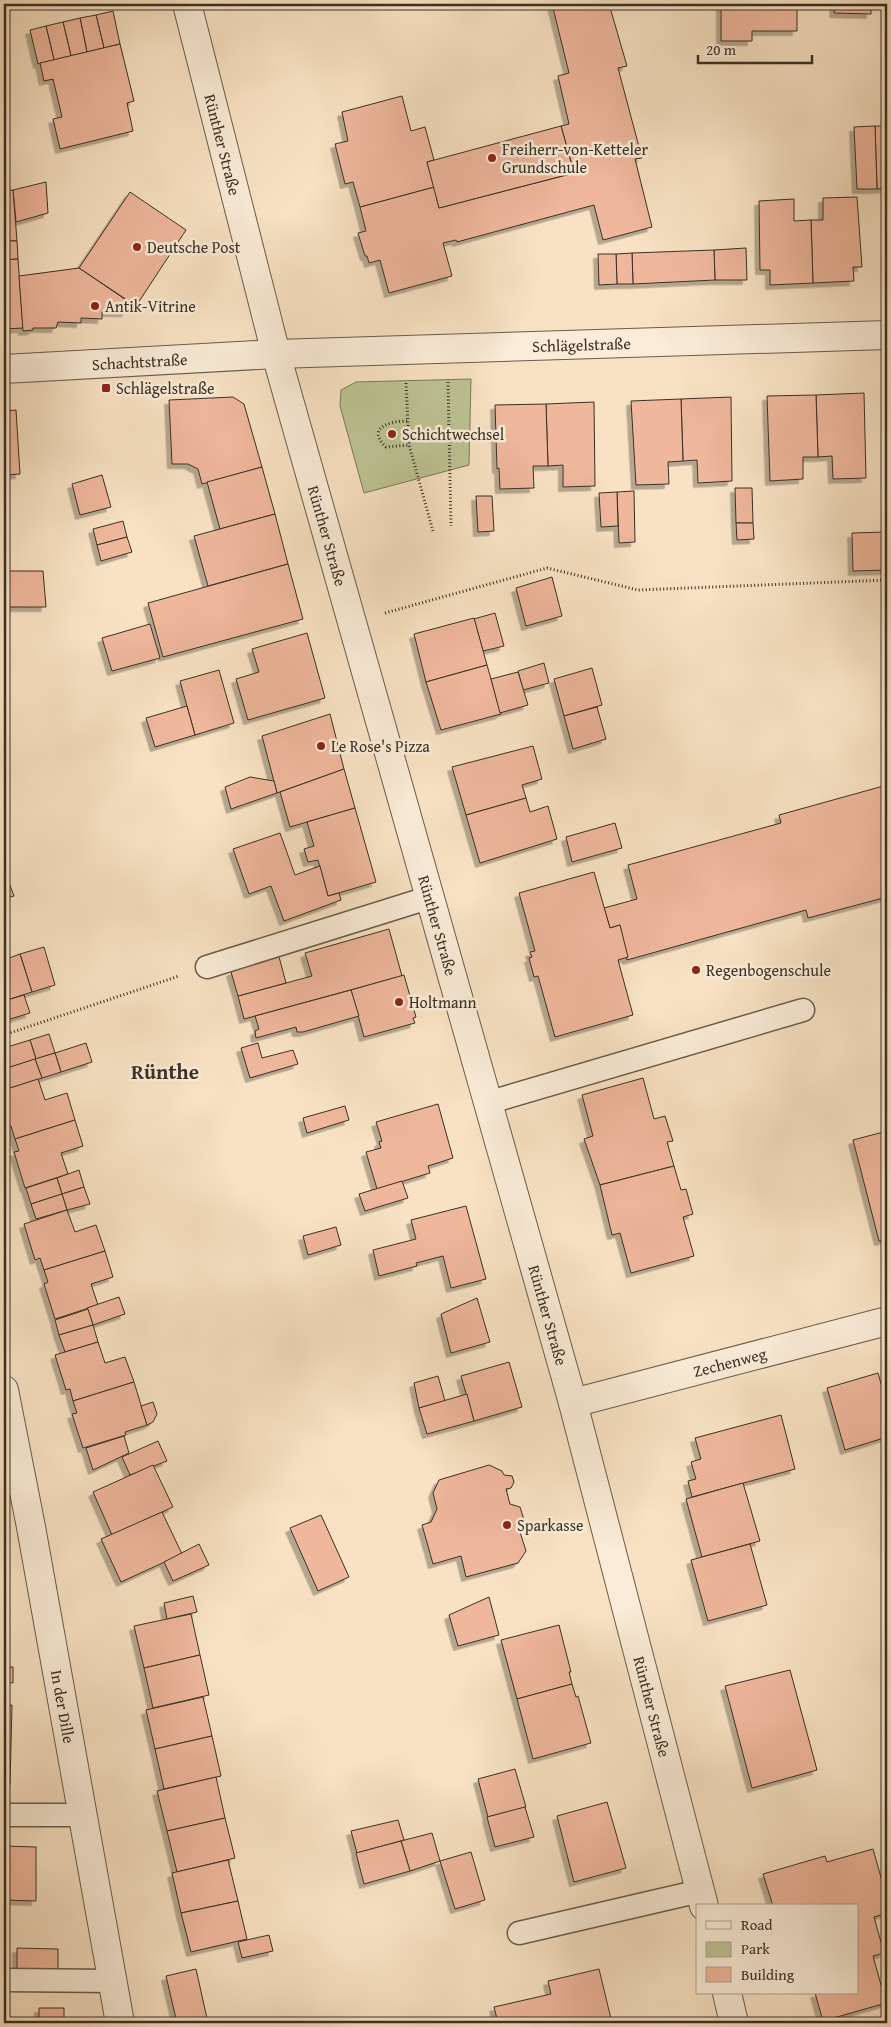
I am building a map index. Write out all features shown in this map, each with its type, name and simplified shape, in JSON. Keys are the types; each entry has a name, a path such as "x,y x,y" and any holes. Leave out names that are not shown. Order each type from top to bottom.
{"street":[{"name":"Rünther Straße","path":"187,4 276,354 350,623 430,897 573,1403 702,1898"},
{"name":"Schlägelstraße","path":"276,354 887,335"},
{"name":"Schachtstraße","path":"4,369 276,354"},
{"name":"Zechenweg","path":"573,1403 887,1321"},
{"name":"In der Dille","path":"4,1390 31,1527 120,2023"},
{"path":"726,1994 734,2023"}],"lane":[{"path":"207,967 430,897"},
{"path":"488,1103 803,1010"},
{"path":"4,1815 82,1815"},
{"path":"518,1932 702,1898"},
{"path":"4,1980 112,1981"}],"path":[{"path":"447,349 451,526"},
{"path":"406,350 409,445 433,531"},
{"path":"407,421 386,422 381,428 379,435 381,442 386,447 409,445"},
{"path":"350,623 547,568 638,590 887,580"},
{"path":"4,1034 207,967"}],"green space":[{"path":"471,379 469,465 364,493 340,406 341,390 356,382"}],"building":[{"path":"552,4 609,4 627,66 618,68 642,158 635,159 652,227 603,240 594,205 457,242 456,240 443,243 452,276 389,293 380,260 369,263 367,256 365,256 358,233 366,231 360,207 434,187 439,208 574,173 561,126 569,124 558,76 569,73"},
{"path":"721,4 797,4 797,31 752,31 752,41 721,41"},
{"path":"835,4 871,4 871,14 834,13"},
{"path":"113,11 120,44 104,48 96,15"},
{"path":"96,15 104,48 87,52 80,18"},
{"path":"80,18 87,52 71,56 63,22"},
{"path":"63,22 71,56 54,60 46,26"},
{"path":"46,26 54,60 38,64 30,30"},
{"path":"120,44 134,101 127,103 133,131 60,149 53,119 62,117 53,79 44,81 40,63"},
{"path":"402,96 411,131 425,127 434,160 427,162 434,187 360,207 353,182 345,184 335,144 348,141 342,112"},
{"path":"561,126 574,173 439,208 427,162"},
{"path":"875,126 887,126 887,188 877,189"},
{"path":"875,126 877,189 857,189 854,127"},
{"path":"46,182 48,213 16,222 13,190"},
{"path":"13,190 17,241 4,241 4,191"},
{"path":"130,192 186,230 136,306 79,268"},
{"path":"857,197 862,267 853,267 854,281 813,283 811,220 823,220 823,198"},
{"path":"794,199 794,221 811,220 813,283 770,285 770,270 760,270 759,201"},
{"path":"4,241 17,241 18,259 4,260"},
{"path":"746,248 747,280 715,280 714,250"},
{"path":"714,250 715,280 633,284 632,253"},
{"path":"632,253 633,284 617,284 616,254"},
{"path":"598,254 616,254 617,284 599,285"},
{"path":"18,259 23,328 4,329 4,260"},
{"path":"79,268 132,304 126,312 102,312 102,319 81,318 81,323 58,322 56,328 33,328 33,330 23,331 19,276"},
{"path":"864,393 866,478 833,479 832,456 818,457 816,395"},
{"path":"816,395 818,457 803,457 803,479 770,481 767,396"},
{"path":"233,397 244,404 262,467 202,484 198,469 188,464 172,464 169,400"},
{"path":"731,397 732,481 698,483 697,460 683,461 681,399"},
{"path":"681,399 683,461 668,462 669,484 636,485 631,401"},
{"path":"594,402 595,486 563,487 563,465 548,466 546,404"},
{"path":"546,404 548,466 533,466 534,488 500,489 499,468 497,469 495,405"},
{"path":"16,410 20,474 4,475 4,411"},
{"path":"262,467 275,514 220,529 207,482"},
{"path":"102,475 111,507 80,515 72,484"},
{"path":"735,488 752,488 753,523 736,523"},
{"path":"634,491 635,542 619,543 617,492"},
{"path":"617,492 618,526 601,527 599,493"},
{"path":"476,496 492,496 494,531 478,532"},
{"path":"275,514 288,564 208,586 194,536"},
{"path":"123,521 127,537 97,545 93,529"},
{"path":"736,523 753,523 754,539 737,540"},
{"path":"887,532 887,570 853,571 852,533"},
{"path":"127,537 132,552 101,561 97,545"},
{"path":"288,564 303,619 163,657 148,603"},
{"path":"5,571 43,571 46,607 5,607"},
{"path":"552,577 562,616 526,626 516,588"},
{"path":"495,613 504,646 483,651 474,619"},
{"path":"474,618 487,665 426,682 414,634"},
{"path":"150,624 160,658 112,671 102,638"},
{"path":"307,633 325,698 248,720 236,679 259,672 252,649"},
{"path":"544,663 549,683 523,690 518,671"},
{"path":"487,665 501,714 441,730 426,682"},
{"path":"592,668 602,705 564,716 554,679"},
{"path":"219,670 234,723 195,735 180,681"},
{"path":"518,672 528,705 500,713 491,679"},
{"path":"187,706 195,735 155,747 146,718"},
{"path":"597,707 606,739 573,749 564,716"},
{"path":"330,714 344,769 277,793 262,736"},
{"path":"533,746 542,779 522,785 526,798 466,815 452,767"},
{"path":"344,769 355,808 290,827 280,792"},
{"path":"250,777 274,781 277,793 231,809 225,787"},
{"path":"887,785 887,897 808,918 806,910 627,960 620,925 610,928 604,908 637,899 628,865 781,823 779,815"},
{"path":"526,798 530,812 548,806 557,839 480,863 466,815"},
{"path":"355,808 376,882 328,896 318,860 308,862 304,849 314,846 307,822"},
{"path":"615,823 622,848 572,862 566,837"},
{"path":"280,833 295,875 320,866 328,896 339,893 341,900 284,921 271,886 249,894 233,849"},
{"path":"594,872 610,928 620,925 628,957 618,960 633,1015 555,1037 538,976 534,977 529,958 532,957 530,952 535,951 519,893"},
{"path":"7,877 14,896 4,899 4,879"},
{"path":"389,929 402,976 244,1019 238,996 312,976 305,953"},
{"path":"44,947 55,985 32,992 20,954"},
{"path":"278,953 286,983 238,996 231,972"},
{"path":"20,954 32,992 4,1001 4,960"},
{"path":"404,975 416,1017 413,1018 415,1023 364,1037 351,990"},
{"path":"351,990 359,1016 303,1032 297,1032 296,1027 256,1038 255,1031 259,1029 255,1016"},
{"path":"24,995 30,1013 4,1021 4,1001"},
{"path":"49,1034 55,1053 36,1059 30,1040"},
{"path":"30,1040 36,1059 4,1069 4,1048"},
{"path":"86,1043 92,1062 61,1072 55,1053"},
{"path":"258,1043 262,1058 293,1050 298,1064 250,1078 241,1048"},
{"path":"55,1053 61,1072 42,1078 35,1059"},
{"path":"35,1059 42,1078 4,1090 4,1069"},
{"path":"643,1078 654,1119 665,1116 673,1141 667,1142 674,1166 600,1185 584,1139 593,1136 582,1095"},
{"path":"38,1079 45,1100 67,1093 75,1120 15,1139 11,1126 6,1128 4,1119 4,1090"},
{"path":"438,1104 453,1158 428,1166 430,1173 377,1189 366,1152 381,1148 379,1142 382,1141 376,1122"},
{"path":"345,1106 349,1120 307,1133 303,1118"},
{"path":"75,1120 83,1146 61,1153 68,1174 25,1188 14,1152 19,1151 15,1139"},
{"path":"887,1131 887,1239 879,1241 853,1140"},
{"path":"674,1166 681,1190 686,1189 693,1214 683,1217 694,1256 631,1273 620,1233 612,1235 600,1185"},
{"path":"79,1170 84,1187 62,1194 57,1178"},
{"path":"57,1178 62,1194 31,1204 26,1188"},
{"path":"402,1181 408,1198 365,1211 359,1194"},
{"path":"84,1187 90,1204 67,1210 62,1194"},
{"path":"62,1194 67,1210 36,1219 31,1204"},
{"path":"466,1206 486,1279 451,1288 443,1256 416,1263 417,1266 379,1276 373,1250 416,1239 411,1220"},
{"path":"67,1210 75,1232 96,1225 105,1251 44,1270 40,1258 35,1260 24,1224"},
{"path":"336,1227 341,1245 308,1255 303,1236"},
{"path":"105,1251 113,1277 91,1284 98,1305 55,1319 44,1284 48,1282 44,1270"},
{"path":"119,1297 125,1314 93,1325 87,1308"},
{"path":"477,1298 490,1342 451,1353 441,1314"},
{"path":"88,1309 93,1325 59,1335 55,1320"},
{"path":"93,1325 98,1342 65,1352 59,1335"},
{"path":"98,1342 105,1363 125,1357 134,1382 73,1401 70,1389 66,1390 55,1355"},
{"path":"509,1362 522,1407 474,1421 461,1376"},
{"path":"878,1373 887,1405 887,1437 845,1450 827,1388"},
{"path":"438,1376 445,1401 419,1408 414,1383"},
{"path":"134,1382 147,1425 125,1432 126,1435 83,1448 72,1414 77,1413 73,1401"},
{"path":"467,1394 474,1421 427,1434 419,1408"},
{"path":"153,1402 157,1414 153,1422 147,1425 141,1406"},
{"path":"781,1415 795,1469 692,1497 688,1481 696,1479 691,1462 701,1459 695,1438"},
{"path":"124,1436 129,1453 93,1470 86,1448"},
{"path":"158,1441 167,1461 130,1475 122,1457"},
{"path":"153,1465 173,1507 112,1535 93,1492"},
{"path":"489,1465 502,1471 504,1475 512,1476 514,1482 511,1488 506,1489 510,1504 520,1507 525,1523 520,1532 526,1551 518,1563 466,1577 461,1556 433,1564 422,1525 431,1522 437,1509 433,1493 439,1480"},
{"path":"743,1483 760,1541 702,1557 686,1499"},
{"path":"162,1512 182,1554 121,1582 101,1539"},
{"path":"321,1515 349,1577 318,1591 290,1528"},
{"path":"199,1544 209,1565 173,1581 164,1562"},
{"path":"750,1544 767,1605 708,1621 691,1560"},
{"path":"193,1596 197,1612 167,1619 164,1603"},
{"path":"489,1597 499,1635 458,1646 449,1615"},
{"path":"191,1614 200,1655 144,1668 134,1626"},
{"path":"559,1625 571,1672 569,1672 572,1684 517,1699 501,1640"},
{"path":"200,1655 209,1695 153,1708 144,1668"},
{"path":"4,1667 13,1667 13,1683 4,1682"},
{"path":"790,1670 817,1770 752,1788 725,1686"},
{"path":"572,1684 576,1697 578,1696 591,1743 533,1759 517,1699"},
{"path":"203,1697 212,1736 155,1749 146,1710"},
{"path":"4,1705 12,1705 10,1785 4,1785"},
{"path":"212,1736 221,1776 164,1789 155,1749"},
{"path":"515,1769 526,1807 488,1817 478,1779"},
{"path":"216,1777 225,1818 167,1831 157,1791"},
{"path":"607,1802 626,1868 574,1882 557,1816"},
{"path":"525,1807 534,1837 495,1847 487,1817"},
{"path":"225,1818 235,1858 177,1872 167,1831"},
{"path":"398,1820 404,1840 357,1853 351,1831"},
{"path":"432,1833 440,1861 410,1871 401,1841"},
{"path":"401,1841 410,1871 364,1884 356,1853"},
{"path":"4,1846 36,1847 36,1901 4,1900"},
{"path":"873,1849 887,1899 887,1913 874,1917 884,1953 873,1956 886,2003 823,2021 815,1994 858,1994 858,1904 772,1904 763,1874 825,1856 827,1862"},
{"path":"471,1852 485,1900 455,1909 440,1861"},
{"path":"228,1860 238,1901 181,1913 172,1873"},
{"path":"238,1901 247,1939 191,1952 181,1913"},
{"path":"269,1935 273,1951 242,1958 238,1942"},
{"path":"17,1948 58,1949 58,1970 17,1969"},
{"path":"196,1969 208,2023 177,2023 166,1976"},
{"path":"599,1969 612,2023 498,2023 494,2007 551,1994 548,1981"},
{"path":"39,2008 64,2008 64,2023 39,2023"}],"place":[{"name":"Freiherr-von-Ketteler Grundschule","path":"492,158"},
{"name":"Deutsche Post","path":"137,247"},
{"name":"Antik-Vitrine","path":"95,306"},
{"name":"Schlägelstraße","path":"106,388"},
{"name":"Schichtwechsel","path":"392,434"},
{"name":"Le Rose's Pizza","path":"321,746"},
{"name":"Regenbogenschule","path":"696,970"},
{"name":"Holtmann","path":"399,1002"},
{"name":"Sparkasse","path":"507,1525"}],"district":[{"name":"Rünthe","path":"165,1071"}]}
